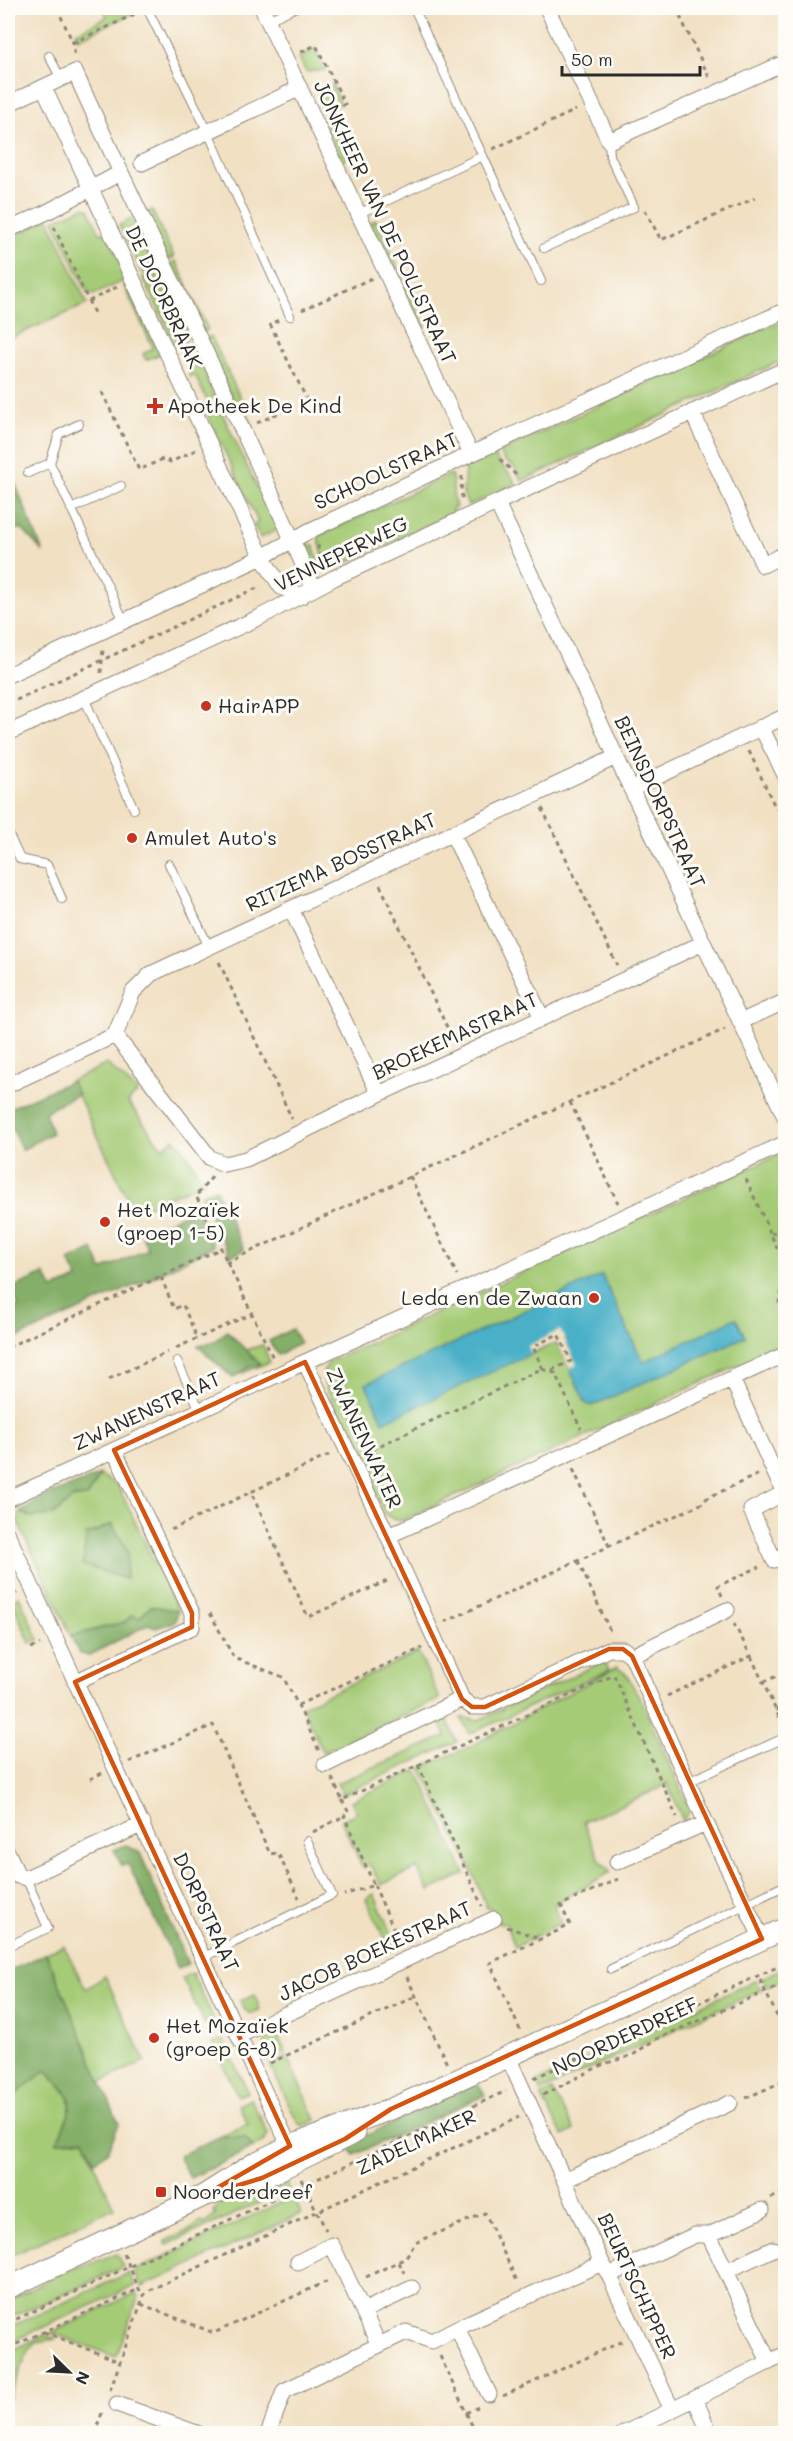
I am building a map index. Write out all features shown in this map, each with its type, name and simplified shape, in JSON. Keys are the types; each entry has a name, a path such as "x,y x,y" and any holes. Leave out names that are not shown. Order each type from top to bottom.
{"street":[{"path":"548,8 609,141 786,62"},
{"name":"JONKHEER VAN DE POLLSTRAAT","path":"265,14 385,272 465,457"},
{"path":"8,104 75,72"},
{"name":"DE DOORBRAAK","path":"44,88 260,552 281,587 308,592 293,538 120,173 75,72"},
{"path":"142,163 300,88"},
{"path":"8,230 120,173"},
{"name":"SCHOOLSTRAAT","path":"8,675 124,621 260,552 786,310"},
{"name":"VENNEPERWEG","path":"8,734 786,369"},
{"path":"692,412 763,565 786,553"},
{"name":"BEINSDORPSTRAAT","path":"497,503 786,1119"},
{"path":"631,789 786,716"},
{"path":"761,727 786,777"},
{"name":"RITZEMA BOSSTRAAT","path":"115,1035 133,992 146,977 616,757"},
{"path":"452,833 542,1018"},
{"path":"291,909 379,1094"},
{"name":"BROEKEMASTRAAT","path":"220,1168 246,1159 379,1094 703,943"},
{"path":"740,1022 786,1001"},
{"path":"8,1085 115,1035 220,1168"},
{"name":"ZWANENWATER","path":"786,1143 305,1362 388,1536 786,1354"},
{"name":"ZWANENSTRAAT","path":"8,1499 305,1362"},
{"path":"732,1378 784,1493 751,1510 774,1560"},
{"path":"75,1682 192,1627 192,1613 114,1450"},
{"name":"DORPSTRAAT","path":"8,1535 256,2069 293,2154"},
{"path":"388,1536 462,1699 472,1707 485,1707 609,1649 623,1649 632,1656 706,1823 762,1939"},
{"path":"632,1656 727,1610"},
{"path":"325,1765 462,1699"},
{"path":"617,1862 706,1823"},
{"path":"8,1853 18,1876 26,1878 143,1824"},
{"name":"JACOB BOEKESTRAAT","path":"240,2036 491,1920"},
{"name":"NOORDERDREEF","path":"8,2288 203,2196 262,2178 293,2154 345,2139 391,2109 786,1928"},
{"name":"BEURTSCHIPPER","path":"508,2057 672,2409"},
{"path":"565,2180 730,2103"},
{"path":"267,2433 284,2391 406,2332 432,2341 525,2298 695,2235 709,2235 762,2210"},
{"path":"709,2235 769,2362"},
{"path":"298,2262 332,2245 380,2345"},
{"path":"726,2271 773,2249"},
{"path":"363,2311 411,2288"},
{"path":"457,2328 492,2398"},
{"path":"623,2433 786,2355"},
{"path":"694,2399 710,2433"},
{"path":"109,2404 199,2433"}],"lane":[{"path":"147,8 208,132 290,316"},
{"path":"265,14 294,8"},
{"path":"414,8 541,281"},
{"path":"49,56 61,79"},
{"path":"544,248 634,207 610,156 609,141"},
{"path":"358,214 483,156"},
{"path":"79,424 59,434 50,463 124,621"},
{"path":"28,473 50,463"},
{"path":"71,509 121,486"},
{"path":"84,698 134,809"},
{"path":"8,832 20,859 47,865 62,899"},
{"path":"8,856 16,851"},
{"path":"169,864 210,947"},
{"path":"177,1361 200,1410"},
{"path":"688,1782 785,1737"},
{"path":"204,1957 332,1895 307,1841"},
{"path":"8,1946 48,1928 26,1878"},
{"path":"611,1969 786,1885"}],"path":[{"path":"57,8 73,43 75,72"},
{"path":"73,43 147,8"},
{"path":"676,8 716,93"},
{"path":"296,42 301,52 316,45 345,104 329,113 334,123"},
{"path":"492,149 592,103"},
{"path":"634,207 641,203 661,240 755,198"},
{"path":"47,212 94,313"},
{"path":"255,424 307,400 270,324 385,272"},
{"path":"102,392 139,470 163,459 171,462 210,443"},
{"path":"491,445 503,463 514,472 523,491"},
{"path":"465,457 462,499 469,516"},
{"path":"317,542 318,554 331,570"},
{"path":"256,582 262,593"},
{"path":"8,704 259,587"},
{"path":"99,692 105,629"},
{"path":"741,736 776,809"},
{"path":"535,795 624,980"},
{"path":"373,870 461,1057"},
{"path":"210,947 299,1134"},
{"path":"226,1263 740,1022"},
{"path":"570,1102 624,1216"},
{"path":"740,1164 786,1268"},
{"path":"220,1168 196,1196 226,1263 282,1373"},
{"path":"410,1176 464,1289"},
{"path":"771,1234 779,1230 786,1231"},
{"path":"8,1347 220,1249"},
{"path":"786,1273 779,1302 786,1318"},
{"path":"161,1277 174,1309 183,1305 197,1338"},
{"path":"110,1379 251,1314"},
{"path":"543,1369 532,1347 558,1334 571,1361 550,1371"},
{"path":"352,1458 543,1369 555,1372 588,1445"},
{"path":"567,1454 609,1546"},
{"path":"154,1537 329,1455"},
{"path":"192,1613 208,1610 234,1658 283,1677 298,1705 578,1561 703,1503 707,1498 773,1467"},
{"path":"251,1492 308,1617 387,1581"},
{"path":"774,1560 718,1586 727,1610 776,1711 785,1737"},
{"path":"578,1561 612,1634"},
{"path":"653,1703 751,1656"},
{"path":"763,1682 786,1672"},
{"path":"542,1939 508,1926 494,1932 491,1920 418,1765 614,1675 684,1833"},
{"path":"776,1711 786,1706"},
{"path":"116,1768 213,1725 270,1854 278,1853 304,1909"},
{"path":"307,1841 314,1831 349,1813 342,1800"},
{"path":"344,1816 374,1885 416,1996 456,2081"},
{"path":"521,2037 519,2027 490,1963 570,1925 561,1905 624,1876 617,1862"},
{"path":"332,1895 340,1897 374,1885"},
{"name":"NOORDERDREEF","path":"8,2323 786,1963"},
{"path":"760,1980 786,2035"},
{"name":"ZADELMAKER","path":"144,2295 530,2107 604,2064 633,2055 654,2040 786,1983"},
{"path":"256,2069 416,1996"},
{"path":"730,2103 735,2103 786,2080"},
{"path":"306,2185 332,2245"},
{"path":"141,2304 214,2333 348,2278 406,2258 415,2243 485,2213 525,2298"},
{"path":"94,2433 109,2404 120,2362 144,2295 123,2255 133,2251"},
{"path":"8,2349 139,2289"},
{"path":"44,2332 120,2362"},
{"path":"466,2413 492,2398 638,2335"},
{"path":"432,2341 474,2433"},
{"path":"8,2422 13,2433"},
{"path":"378,2433 390,2428 392,2433"}],"highlighted area":[{"path":"305,1362 462,1699 472,1707 485,1707 609,1649 623,1649 632,1656 762,1939 391,2109 345,2139 262,2178 203,2196 290,2146 75,1682 192,1627 192,1613 114,1450"}],"green space":[{"path":"103,8 139,8 140,10 78,39 75,33 107,17"},
{"path":"315,49 325,70 306,72 299,57"},
{"path":"333,85 340,104 324,111 319,101"},
{"path":"327,117 347,158 342,161 322,119"},
{"path":"85,207 89,209 100,233 106,231 128,279 93,295 87,292 54,220"},
{"path":"152,210 174,257 168,260 146,213"},
{"path":"48,217 87,304 8,339 8,238"},
{"path":"131,219 154,267 142,273 119,225"},
{"path":"376,220 403,279 398,282 370,223"},
{"path":"176,261 208,330 203,333 170,264"},
{"path":"155,271 181,326 185,325 187,336 183,345 175,343 167,336 166,333 169,332 143,277"},
{"path":"127,285 160,354 146,360 143,354 153,348 124,286"},
{"path":"405,285 426,327 421,329 401,288"},
{"path":"785,319 785,359 522,481 514,467 505,461 499,452"},
{"path":"211,336 252,423 245,426 205,339"},
{"path":"194,365 202,368 211,376 206,379 272,519 277,517 282,528 260,538 254,525 258,522 206,412 211,409 195,375 189,377 191,367"},
{"path":"494,455 516,484 468,506 463,493 465,468"},
{"path":"8,474 12,476 43,552 22,529 8,529"},
{"path":"451,474 456,507 452,509 453,513 333,569 322,553 318,536"},
{"path":"308,543 310,546 314,545 316,555 328,570 316,568 311,564 306,548"},
{"path":"107,1064 138,1092 128,1102 162,1148 174,1139 182,1147 204,1182 134,1212 71,1081"},
{"path":"71,1081 78,1094 45,1112 52,1133 22,1150 8,1119 8,1109"},
{"path":"780,1154 785,1154 785,1344 401,1521 385,1514 325,1385 323,1372 329,1362"},
{"path":"215,1188 244,1250 230,1256 201,1195"},
{"path":"196,1209 213,1246 153,1277 8,1342 8,1312 19,1306 10,1289 44,1274 53,1289 78,1279 69,1261 93,1249 102,1270 148,1249 141,1233"},
{"path":"292,1329 300,1343 278,1355 269,1341"},
{"path":"227,1331 260,1364 249,1367 233,1378 198,1346 215,1341"},
{"path":"263,1345 270,1362 238,1375 249,1367 259,1364 246,1350"},
{"path":"100,1475 118,1486 178,1611 151,1606 139,1618 132,1615 125,1622 71,1636 17,1520 21,1512 30,1517 53,1515 73,1498 87,1497","holes":["113,1524 126,1579 83,1565 86,1535"]},
{"path":"100,1475 87,1497 73,1498 53,1515 30,1517 21,1512 44,1497"},
{"path":"112,1524 128,1551 126,1579 83,1565 86,1535"},
{"path":"19,1596 39,1640 30,1643 12,1600"},
{"path":"151,1606 178,1611 175,1622 156,1628 149,1624 90,1655 79,1654 71,1636 125,1622 132,1615 139,1618"},
{"path":"418,1652 440,1699 323,1752 302,1706"},
{"path":"604,1661 609,1670 470,1734 461,1718 479,1720"},
{"path":"617,1667 627,1675 642,1702 690,1810 683,1821 667,1783 583,1822 600,1860 611,1872 554,1904 561,1923 515,1947 506,1923 499,1924 492,1909 487,1908 471,1869 421,1768 471,1746"},
{"path":"447,1719 457,1742 343,1794 337,1783 446,1736 440,1722"},
{"path":"417,1770 465,1874 429,1891 417,1868 381,1885 370,1865 363,1868 341,1820 357,1813 351,1801"},
{"path":"126,1845 140,1853 188,1964 178,1968 128,1864 122,1866 114,1850"},
{"path":"374,1894 397,1946 390,1950 366,1899"},
{"path":"64,1946 86,1989 105,1976 145,2061 101,2082 46,1953"},
{"path":"46,1953 119,2124 107,2152 95,2161 84,2139 57,2142 70,2109 70,2103 64,2089 46,2070 8,2098 8,1972"},
{"path":"785,1967 785,1979 767,1987 762,1978"},
{"path":"192,1973 214,2020 205,2024 182,1978"},
{"path":"756,1980 761,1990 541,2091 537,2082"},
{"path":"255,1995 260,2010 250,2014 240,2001"},
{"path":"277,2034 286,2053 269,2061 264,2052 265,2039"},
{"path":"223,2040 248,2092 238,2096 213,2044"},
{"path":"287,2057 316,2120 303,2126 298,2123 270,2065"},
{"path":"46,2070 64,2089 70,2102 70,2109 57,2141 84,2139 114,2208 8,2257 8,2098"},
{"path":"477,2083 485,2095 354,2155 348,2144"},
{"path":"552,2090 574,2130 563,2136 541,2096"},
{"path":"251,2099 268,2134 265,2140 253,2148 246,2138 221,2136 248,2124 238,2105"},
{"path":"221,2136 246,2138 253,2148 190,2178 178,2156"},
{"path":"287,2183 289,2189 167,2245 165,2241 192,2229 201,2221 204,2224 216,2215 213,2211 221,2204 260,2189 262,2194"},
{"path":"294,2196 301,2214 142,2287 134,2271"},
{"path":"117,2254 123,2267 8,2318 8,2301 66,2271"},
{"path":"129,2273 135,2286 8,2343 8,2328"},
{"path":"135,2293 139,2295 116,2357 51,2333"},
{"path":"45,2335 56,2339 36,2342 28,2352 8,2401 8,2352"}],"water":[{"path":"602,1275 643,1362 736,1318 745,1337 592,1406 586,1404 557,1342 383,1422 366,1384"}],"pier":[{"path":"560,1330 577,1365 569,1368 557,1342 531,1353 528,1346"}],"place":[{"name":"Apotheek De Kind","path":"155,406"},
{"name":"HairAPP","path":"206,706"},
{"name":"Amulet Auto's","path":"132,838"},
{"name":"Het Mozaïek (groep 1-5)","path":"105,1222"},
{"name":"Leda en de Zwaan","path":"594,1298"},
{"name":"Het Mozaïek (groep 6-8)","path":"154,2038"},
{"name":"Noorderdreef","path":"161,2192"}]}
